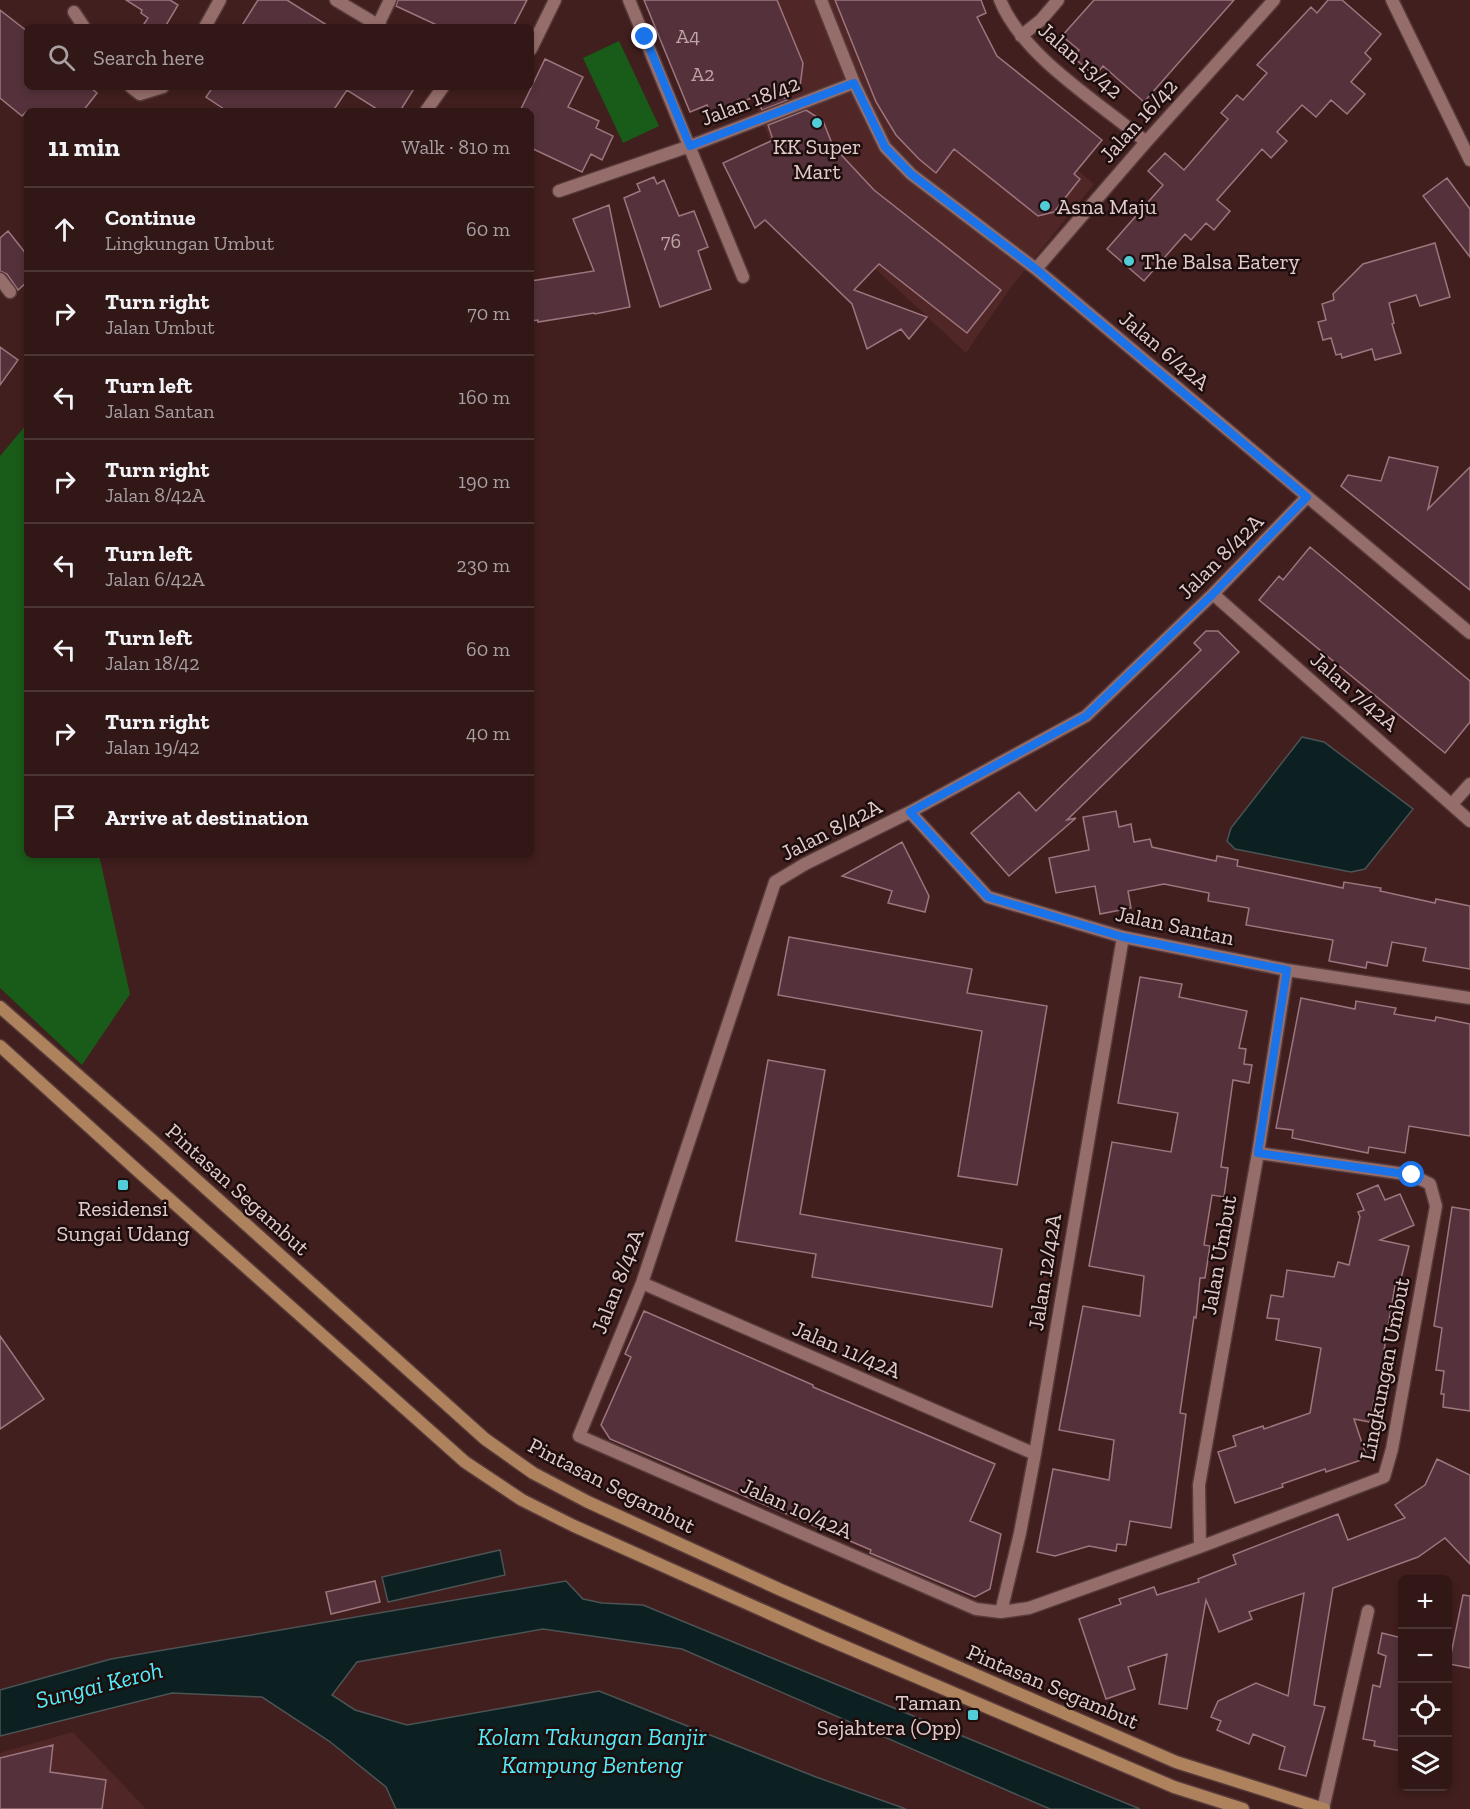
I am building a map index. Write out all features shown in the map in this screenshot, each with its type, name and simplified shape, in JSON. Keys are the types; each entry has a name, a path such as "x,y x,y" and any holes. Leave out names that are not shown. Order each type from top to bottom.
{"main road":[{"name":"Pintasan Segambut","path":"0,1007 152,1140 484,1439 533,1473 588,1502 781,1590 1176,1762 1324,1809"},
{"name":"Pintasan Segambut","path":"0,1046 465,1462 522,1500 574,1526 820,1636 1174,1787 1243,1809"}],"street":[{"path":"207,24 220,0"},
{"path":"336,0 376,24"},
{"path":"380,24 390,0"},
{"path":"534,42 555,0"},
{"path":"629,0 743,278"},
{"name":"Jalan 6/42A","path":"821,0 854,83 891,154 911,174 1036,269 1470,633"},
{"name":"Jalan 13/42","path":"1000,0 1021,36 1037,54 1146,142"},
{"path":"1021,36 1041,20 1058,0"},
{"name":"Jalan 16/42","path":"1036,269 1274,0"},
{"path":"1392,0 1470,160"},
{"path":"74,12 82,24"},
{"name":"Jalan 18/42","path":"559,191 690,146 854,83"},
{"path":"135,90 140,94 153,90"},
{"path":"428,108 441,90"},
{"path":"0,279 10,292"},
{"name":"Jalan 8/42A","path":"579,1436 642,1283 775,882 805,864 910,812 1086,716 1213,594 1307,497"},
{"name":"Jalan 7/42A","path":"1213,594 1470,821"},
{"path":"1452,804 1470,784"},
{"name":"Jalan Santan","path":"910,812 988,897 1123,937 1287,970 1470,998"},
{"name":"Jalan 12/42A","path":"1000,1612 1020,1533 1035,1454 1123,937"},
{"name":"Jalan Umbut","path":"1200,1547 1199,1485 1258,1153 1287,970"},
{"name":"Lingkungan Umbut","path":"1000,1612 1029,1608 1200,1547 1384,1477 1392,1449 1436,1206 1430,1184 1412,1175 1258,1153"},
{"name":"Jalan 11/42A","path":"642,1283 1035,1454"},
{"name":"Jalan 10/42A","path":"579,1436 976,1609 1000,1612"},
{"path":"1324,1809 1368,1611"}],"shaded area":[{"path":"712,0 930,0 960,73 1094,184 1011,287 966,353 790,189"},
{"path":"73,1732 146,1809 0,1809 0,1753"}],"green space":[{"path":"619,41 659,126 623,143 583,58"},
{"path":"24,428 24,858 100,858 130,994 82,1065 0,988 0,456"}],"water":[{"path":"1302,737 1324,742 1413,809 1365,869 1351,872 1235,849 1227,841 1231,828"},
{"path":"500,1550 505,1575 388,1602 382,1577"},
{"path":"566,1581 583,1599 602,1603 643,1605 1140,1809 1050,1809 682,1649 543,1629 357,1662 332,1695 355,1710 407,1725 599,1691 816,1777 906,1809 396,1809 386,1787 329,1741 262,1697 172,1693 0,1736 0,1690 111,1659"}],"building":[{"path":"126,0 170,0 178,5 167,24 144,24 148,18 141,13 142,10"},
{"path":"258,0 287,0 325,24 243,24"},
{"path":"398,0 527,0 515,24 435,24 396,6"},
{"path":"644,0 777,0 803,63 800,87 780,95 788,100 762,110 756,96 712,115 707,105 690,112"},
{"path":"835,0 981,0 986,13 977,17 997,56 1102,140 1074,174 1080,179 1054,212 1038,216 954,149 936,173 919,159 896,135 876,102"},
{"path":"1094,0 1234,0 1144,102 1103,66 1095,76 1073,57 1079,50 1062,36"},
{"path":"1328,0 1342,0 1381,34 1365,53 1371,59 1351,82 1365,94 1347,114 1331,100 1316,117 1302,105 1277,132 1287,141 1271,158 1262,149 1217,200 1230,211 1214,230 1206,223 1191,240 1185,234 1144,281 1107,249 1163,185 1148,171 1165,153 1184,170 1228,119 1221,113 1237,95 1243,100 1267,73 1257,65 1311,7 1317,13"},
{"path":"0,10 24,29 24,90 94,90 97,93 85,108 24,108 22,116 0,98"},
{"path":"545,59 583,77 568,107 599,121 596,128 613,136 602,160 591,154 582,172 534,149 534,108 521,108 530,90 534,90 534,82"},
{"path":"211,90 347,90 335,108 222,108 206,97"},
{"path":"347,90 413,90 402,108 375,108"},
{"path":"806,110 823,121 833,146 874,190 1001,290 967,333 879,264 854,290 927,317 909,339 901,329 867,349 852,304 765,220 755,228 723,163 773,140 768,125"},
{"path":"654,177 657,184 664,180 679,216 694,211 708,247 698,251 711,289 660,307 624,198 640,191 637,184"},
{"path":"1447,178 1470,209 1470,257 1423,196"},
{"path":"609,205 630,307 595,314 538,322 538,320 534,321 534,281 594,271 573,219"},
{"path":"8,231 24,251 24,285 18,290 7,274 0,271 0,238"},
{"path":"1435,243 1450,297 1420,306 1416,295 1389,303 1394,323 1392,324 1401,353 1375,360 1372,349 1342,358 1341,354 1336,355 1331,338 1323,340 1318,322 1326,320 1322,304 1334,300 1333,294 1363,264"},
{"path":"0,347 18,360 0,385"},
{"path":"1389,457 1438,467 1428,509 1470,467 1470,590 1341,486 1348,475 1381,481"},
{"path":"1310,547 1470,681 1470,722 1445,753 1259,600 1279,576 1283,580"},
{"path":"1206,631 1218,631 1239,652 1067,820 1076,818 1009,876 971,833 1019,792 1036,811 1201,650 1194,643"},
{"path":"1116,811 1119,827 1131,824 1134,842 1150,839 1152,847 1216,861 1217,856 1238,860 1237,866 1343,888 1344,882 1381,888 1380,891 1435,903 1436,899 1470,906 1470,969 1423,961 1426,948 1392,942 1387,966 1367,962 1366,968 1329,961 1333,940 1246,925 1249,908 1208,901 1209,893 1164,884 1128,891 1131,908 1100,914 1095,886 1056,893 1049,858 1089,850 1083,817"},
{"path":"902,842 929,896 925,912 888,903 892,891 842,876"},
{"path":"789,937 972,969 967,993 1047,1006 1017,1185 958,1176 982,1031 778,995"},
{"path":"1140,977 1182,984 1179,997 1247,1011 1239,1048 1246,1049 1244,1064 1252,1065 1249,1083 1233,1080 1221,1167 1228,1168 1224,1197 1212,1195 1204,1245 1210,1246 1205,1278 1200,1278 1196,1318 1194,1317 1180,1413 1186,1414 1171,1528 1130,1521 1126,1545 1117,1544 1116,1551 1089,1546 1055,1556 1037,1552 1053,1469 1109,1480 1114,1440 1059,1430 1083,1306 1140,1316 1144,1276 1089,1266 1112,1142 1171,1152 1178,1113 1118,1103"},
{"path":"1301,998 1355,1009 1356,1001 1396,1008 1394,1014 1435,1021 1436,1017 1470,1024 1470,1136 1409,1126 1405,1153 1369,1147 1368,1153 1292,1138 1293,1130 1276,1128"},
{"path":"768,1060 825,1070 800,1214 1002,1249 992,1307 812,1277 816,1254 736,1241"},
{"path":"1378,1185 1385,1200 1400,1194 1414,1225 1380,1240 1409,1246 1399,1287 1395,1286 1383,1356 1394,1357 1385,1402 1374,1400 1370,1422 1354,1419 1367,1458 1326,1472 1325,1469 1282,1484 1283,1487 1235,1503 1218,1452 1236,1446 1233,1436 1263,1426 1264,1429 1310,1413 1321,1348 1276,1340 1279,1319 1267,1318 1271,1295 1283,1297 1287,1270 1334,1277 1338,1262 1349,1265 1360,1217 1358,1212 1364,1210 1357,1194"},
{"path":"1452,1207 1470,1210 1470,1411 1443,1407 1444,1394 1441,1394 1444,1371 1436,1370 1442,1328 1434,1326"},
{"path":"644,1311 813,1385 813,1387 995,1464 970,1521 1001,1534 990,1589 975,1597 870,1553 871,1550 610,1439 601,1425 631,1357 625,1354"},
{"path":"0,1336 44,1399 0,1429"},
{"path":"1437,1459 1470,1475 1470,1564 1445,1538 1418,1557 1333,1588 1314,1705 1325,1707 1306,1776 1279,1769 1285,1747 1253,1734 1249,1744 1217,1730 1221,1721 1211,1717 1218,1701 1256,1683 1288,1696 1304,1593 1249,1612 1252,1619 1219,1632 1206,1600 1187,1709 1159,1704 1167,1654 1128,1667 1135,1689 1106,1699 1079,1619 1121,1604 1119,1599 1154,1587 1157,1595 1199,1582 1198,1579 1236,1564 1233,1555 1338,1514 1348,1540 1405,1518 1395,1505 1425,1485"},
{"path":"375,1581 380,1602 331,1614 326,1592"},
{"path":"1463,1595 1470,1596 1470,1668 1452,1665 1452,1649"},
{"path":"1382,1633 1398,1637 1398,1750 1374,1746 1375,1741 1363,1739 1373,1685 1380,1687 1386,1656 1378,1653"},
{"path":"53,1745 50,1772 106,1780 102,1809 0,1809 0,1758"}],"place":[{"name":"KK Super Mart","path":"817,123"},
{"name":"Asna Maju","path":"1045,206"},
{"name":"The Balsa Eatery","path":"1129,261"},
{"name":"Residensi Sungai Udang","path":"123,1185"},
{"name":"Taman Sejahtera (Opp)","path":"973,1715"}],"route":[{"path":"645,37 690,146 854,83 885,147 911,174 1036,269 1307,497 1213,594 1086,716 910,812 988,897 1123,937 1287,970 1258,1153 1412,1175"}],"water label":[{"name":"Sungai Keroh","path":"99,1685"},
{"name":"Kolam Takungan Banjir Kampung Benteng","path":"592,1751"}]}
